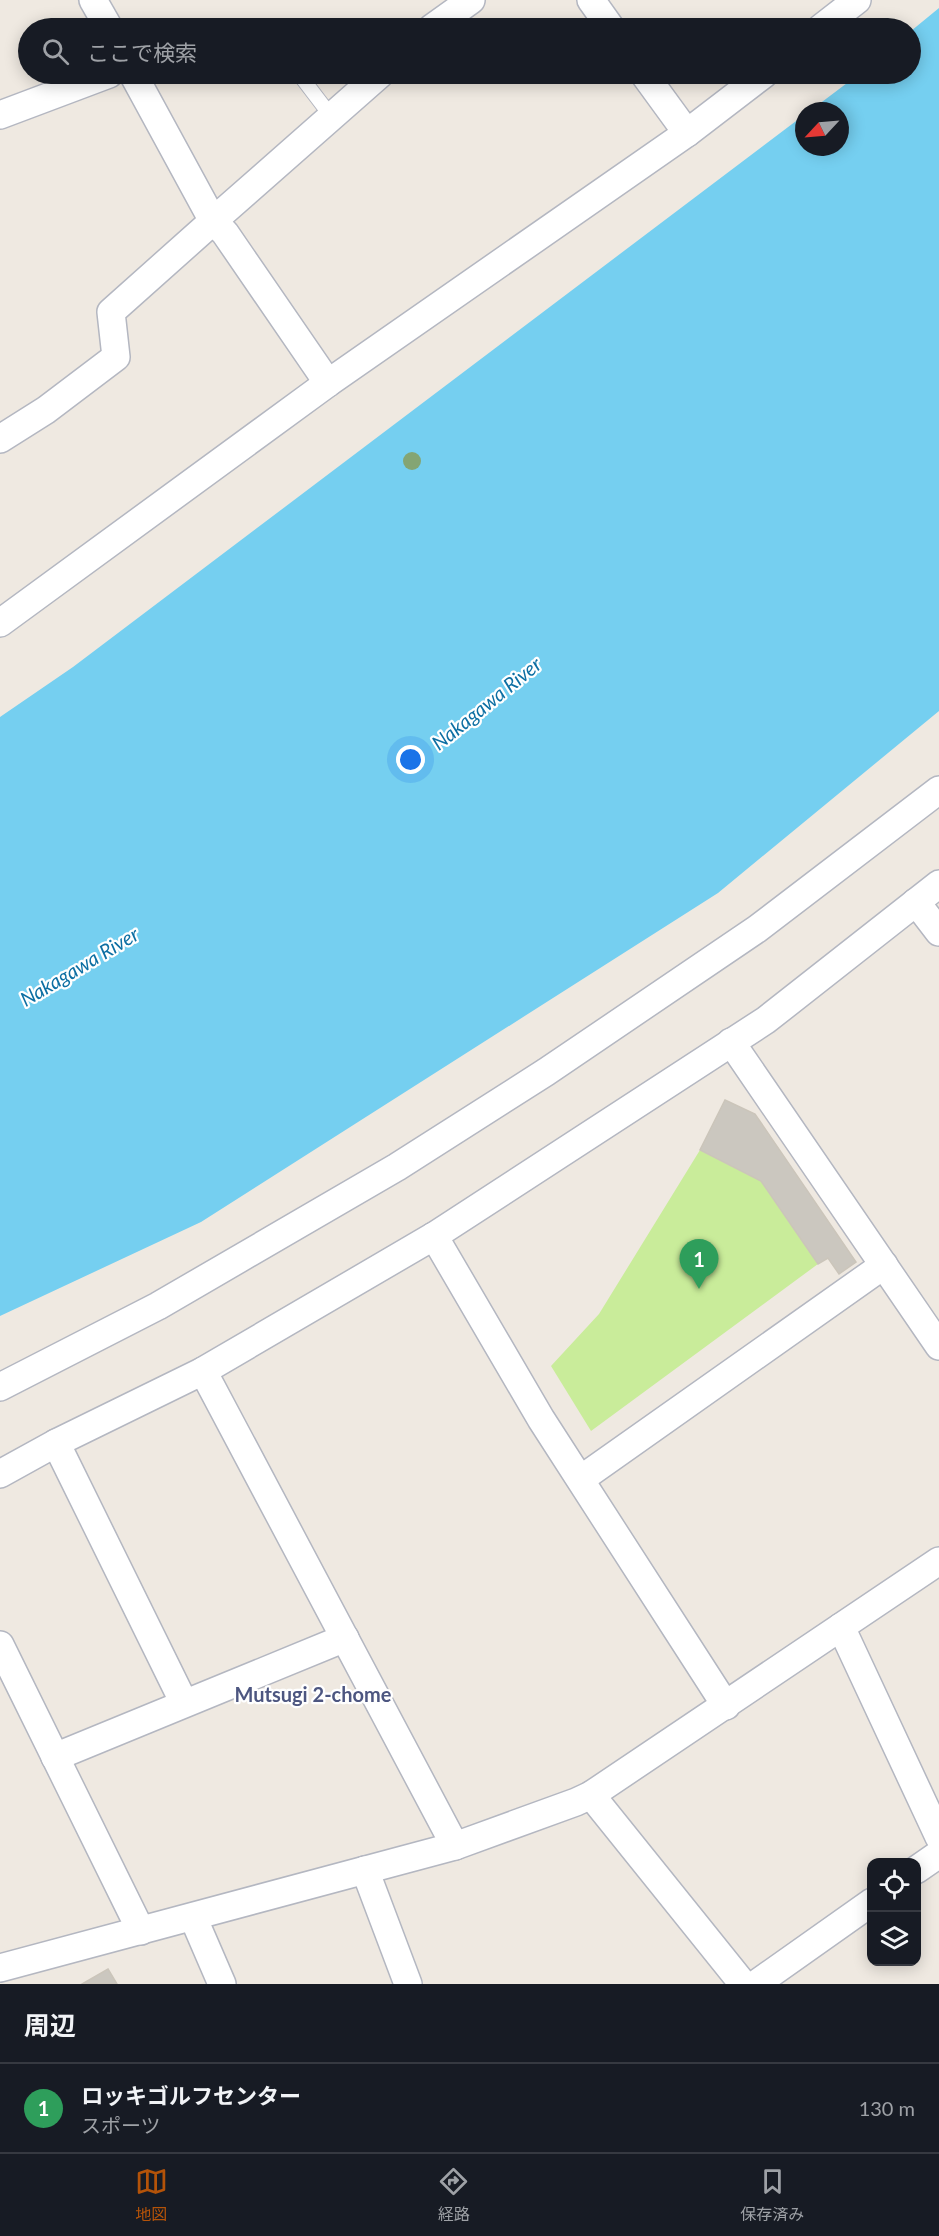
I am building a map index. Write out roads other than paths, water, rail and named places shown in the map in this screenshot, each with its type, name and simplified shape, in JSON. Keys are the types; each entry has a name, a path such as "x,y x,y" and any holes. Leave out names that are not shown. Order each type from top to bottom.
{"street":[{"path":"93,0 103,18"},
{"path":"446,18 471,0"},
{"path":"591,0 604,18"},
{"path":"834,18 857,0"},
{"path":"0,115 82,84"},
{"path":"138,84 213,220 225,233 328,383"},
{"path":"0,439 46,410 116,357 111,312 369,84"},
{"path":"651,84 687,133"},
{"path":"0,623 328,383 687,133 751,84"},
{"path":"0,1388 158,1306 397,1167 546,1072 757,929 939,790"},
{"path":"0,1474 56,1443 203,1371 434,1236 766,1020 939,884"},
{"path":"916,903 939,932"},
{"path":"731,1042 939,1346"},
{"path":"434,1236 541,1419 726,1706"},
{"path":"581,1479 884,1265"},
{"path":"203,1371 454,1846"},
{"path":"56,1443 184,1703"},
{"path":"0,1968 454,1846 591,1795 939,1561"},
{"path":"841,1628 939,1837"},
{"path":"55,1757 345,1638"},
{"path":"0,1645 141,1931"},
{"path":"591,1795 743,1984"},
{"path":"921,1867 939,1854"},
{"path":"365,1870 408,1984"},
{"path":"756,1984 867,1906"},
{"path":"193,1917 222,1984"}],"lane":[{"path":"306,84 331,117"}],"water":[{"name":"Nakagawa River","path":"939,8 939,711 718,893 201,1222 0,1316 0,717 73,667 795,122 795,156 849,156 849,102 822,102 846,84 921,84 921,23"}],"place":[{"name":"ロッキゴルフセンター","path":"699,1289"}],"district":[{"name":"Mutsugi 2-chome","path":"313,1694"}]}
